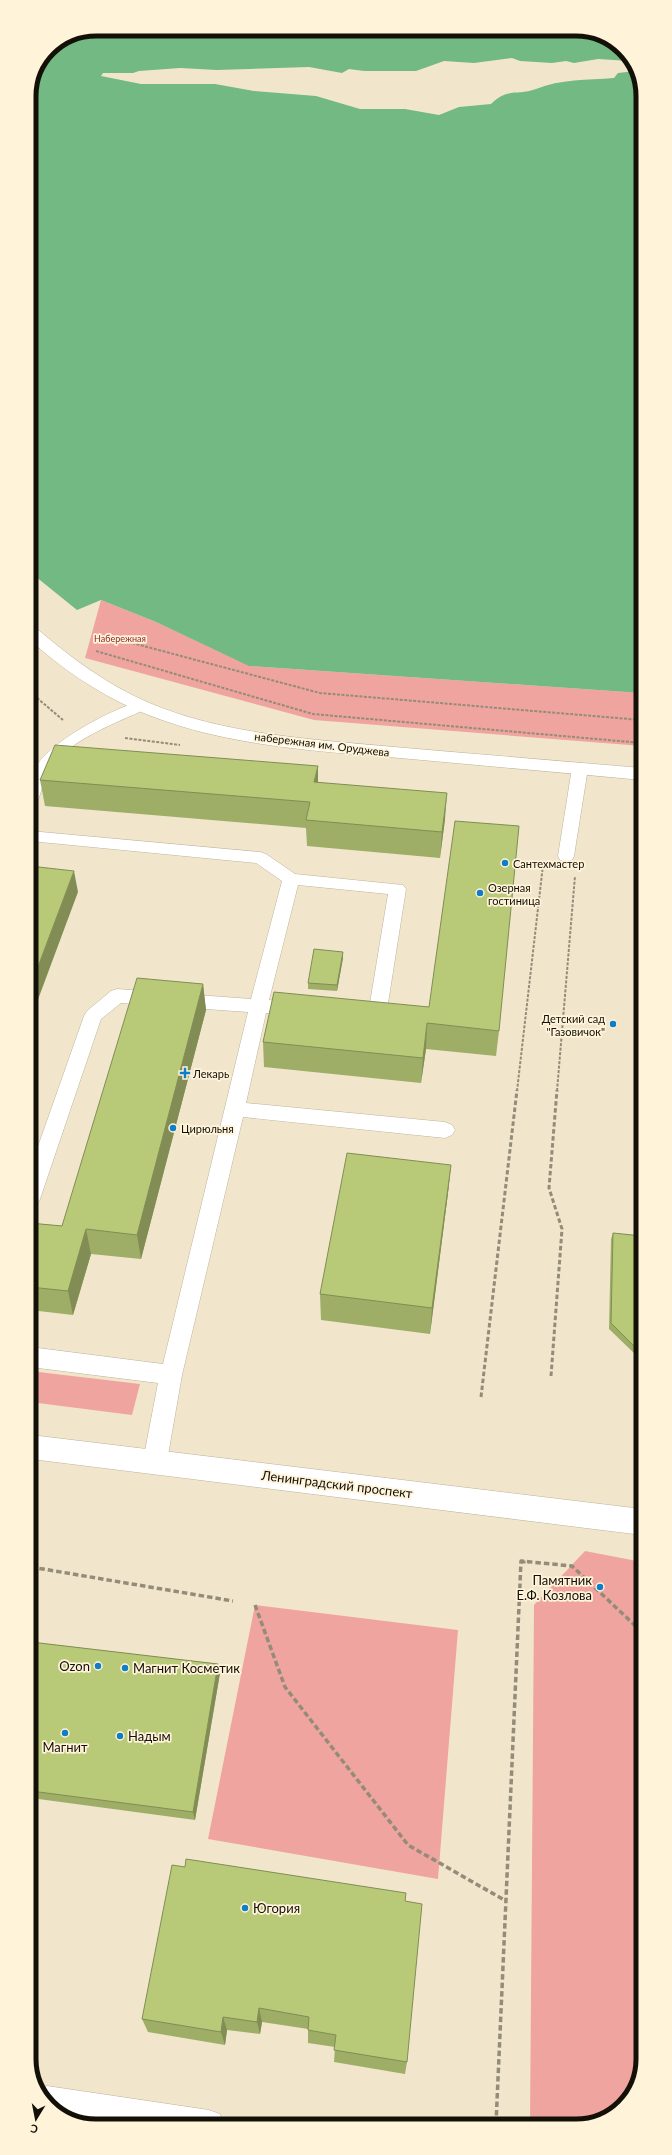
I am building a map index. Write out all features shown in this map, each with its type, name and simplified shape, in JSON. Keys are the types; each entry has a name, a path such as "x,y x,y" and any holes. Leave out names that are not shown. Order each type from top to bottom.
{"street":[{"name":"набережная им. Оруджева","path":"36,637 94,682 142,706 190,723 231,732 283,740 362,749 636,773"},
{"name":"Ленинградский проспект","path":"36,1448 155,1461 636,1521"}],"lane":[{"path":"37,763 79,738 142,706"},
{"path":"566,856 580,768"},
{"path":"36,837 260,858 291,879 398,889 377,1016 345,1013"},
{"path":"155,1461 171,1374 235,1109 258,1006 291,879"},
{"path":"36,1182 93,1016 116,996 313,1010"},
{"path":"235,1109 445,1130"},
{"path":"36,1358 171,1374"},
{"path":"56,2102 168,2119"}],"path":[{"path":"106,636 320,693 636,719"},
{"path":"96,651 313,714 636,742"},
{"path":"481,1397 544,860"},
{"path":"550,1376 562,1230 549,1188 576,872"},
{"path":"496,2119 522,1561 572,1566 636,1625"},
{"path":"36,1568 234,1601"},
{"path":"254,1605 285,1687 408,1845 506,1901"}],"green space":[{"name":"Набережная","path":"101,600 156,622 250,666 636,693 636,746 314,720 85,658"},
{"path":"36,1372 140,1384 132,1415 36,1403"},
{"path":"585,1551 636,1561 636,2059 633,2078 624,2096 616,2104 603,2113 592,2117 576,2119 530,2119 534,1605"},
{"path":"255,1605 458,1630 438,1879 208,1839"}],"shaded area":[{"path":"96,36 580,36 595,39 613,48 624,61 598,59 574,63 566,61 552,63 520,61 512,58 474,63 444,61 416,71 364,71 349,69 342,73 309,67 217,70 180,68 139,71 133,73 103,73 101,76 141,84 215,84 254,91 316,96 360,109 405,109 439,115 459,107 491,104 503,95 530,91 555,83 614,78 618,73 630,72 634,80 636,96 636,693 249,666 156,622 101,600 77,610 36,577 36,96 37,84 41,73 46,63 54,54 63,46 73,41 84,37"}],"building":[{"path":"55,745 318,766 314,782 447,793 442,832 306,820 310,802 40,780"},
{"path":"455,821 519,826 499,1031 427,1023 423,1058 263,1042 274,992 429,1007"},
{"path":"36,867 74,871 36,972"},
{"path":"314,949 343,952 337,985 308,983"},
{"path":"137,978 203,984 137,1235 86,1229 68,1291 36,1288 36,1224 62,1226"},
{"path":"347,1153 451,1165 432,1308 320,1294"},
{"path":"613,1233 636,1235 636,1348 611,1323"},
{"name":"Надым","path":"36,1643 218,1664 193,1812 36,1792"},
{"path":"186,1859 406,1893 405,1901 422,1904 407,2062 334,2050 336,2035 308,2030 309,2017 259,2008 257,2022 223,2017 221,2032 142,2019 172,1865 185,1867"}],"place":[{"name":"Сантехмастер","path":"505,863"},
{"name":"Озерная гостиница","path":"480,893"},
{"name":"Детский сад \"Газовичок\"","path":"613,1024"},
{"name":"Лекарь","path":"185,1073"},
{"name":"Цирюльня","path":"173,1128"},
{"name":"Памятник Е.Ф. Козлова","path":"600,1587"},
{"name":"Ozon","path":"98,1666"},
{"name":"Магнит Косметик","path":"125,1668"},
{"name":"Магнит","path":"65,1733"},
{"name":"Надым","path":"120,1736"},
{"name":"Югория","path":"245,1908"}]}
